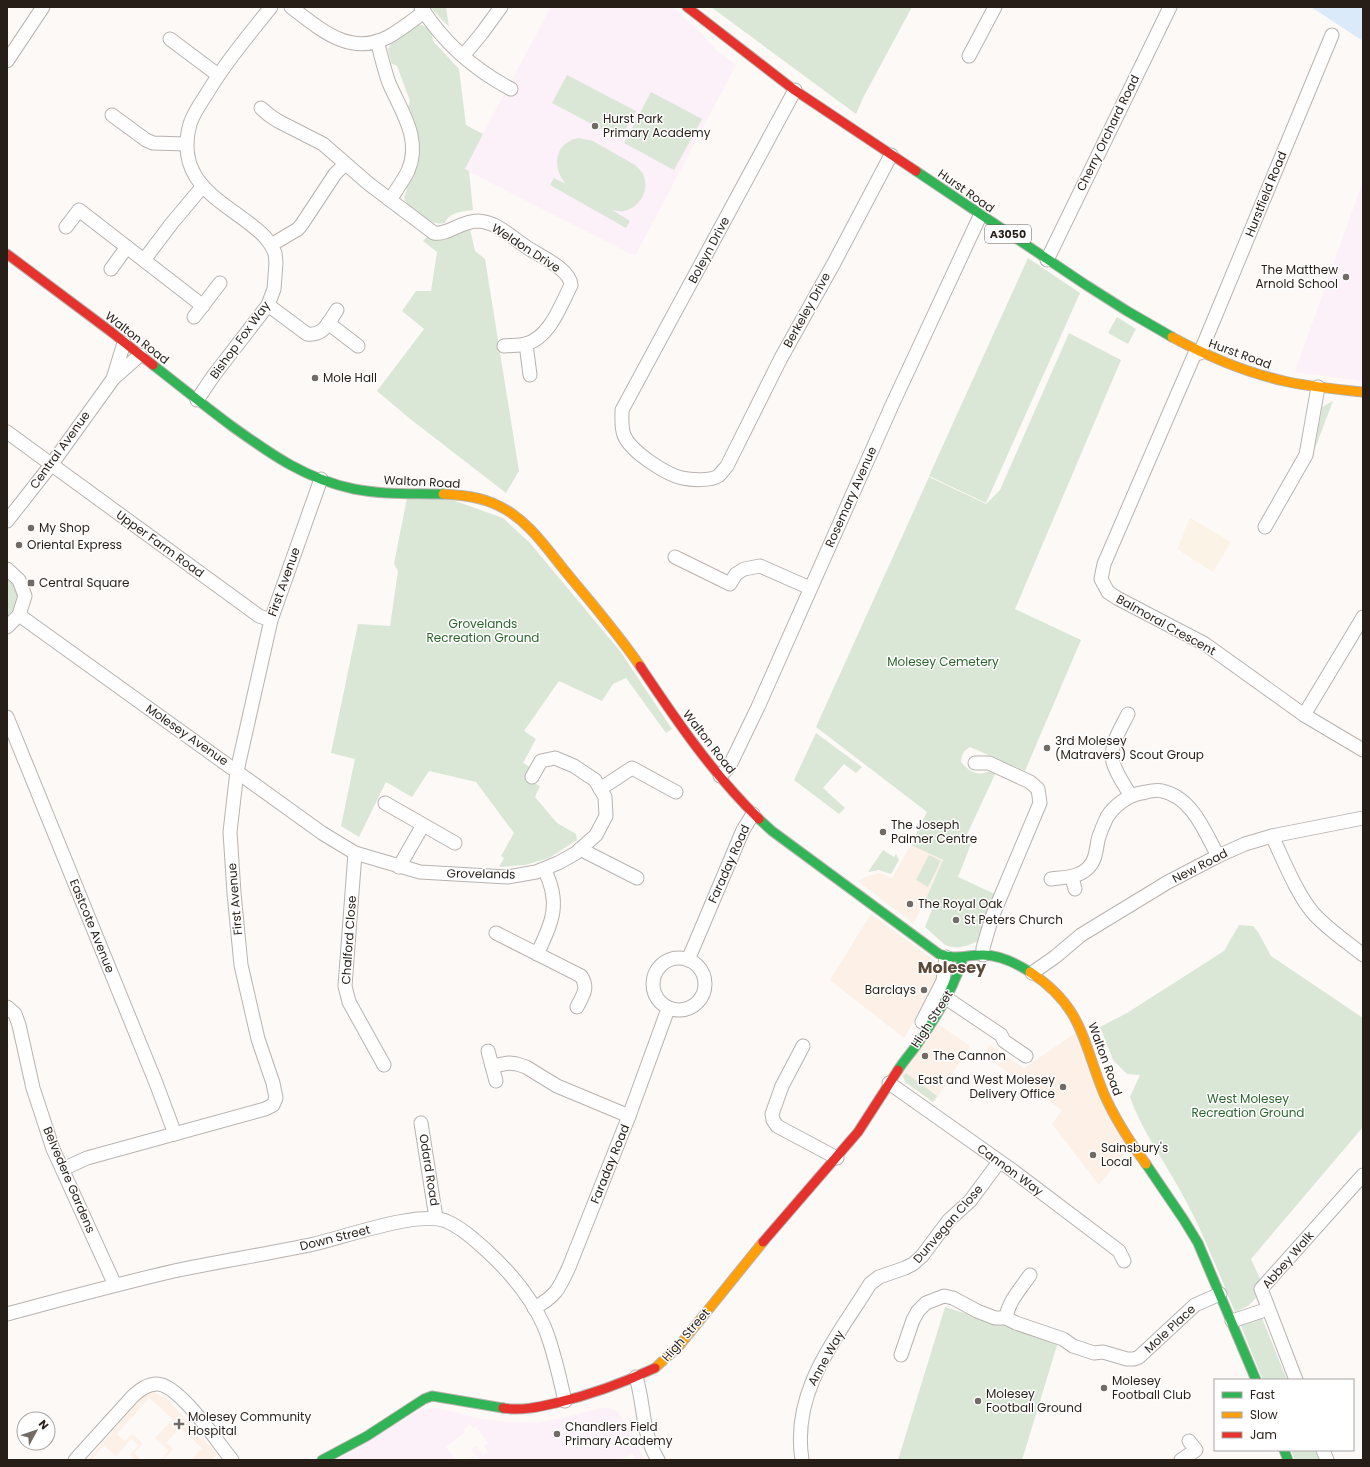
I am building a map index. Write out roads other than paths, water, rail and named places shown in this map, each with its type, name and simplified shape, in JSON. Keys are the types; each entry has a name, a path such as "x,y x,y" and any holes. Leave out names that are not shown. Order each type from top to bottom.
{"main road":[{"name":"Hurst Road","path":"687,7 744,53 795,90 980,216 1136,318 1171,338 1226,364 1259,375 1318,387 1363,392"},
{"name":"Walton Road","path":"7,254 257,445 299,470 321,480 346,486 382,492 442,494 474,498 503,507 511,512 522,521 610,624 685,733 753,814 772,831 926,946 951,959 990,955 1007,960 1032,973 1055,991 1068,1005 1078,1021 1111,1110 1133,1146 1194,1236 1205,1258 1256,1379"},
{"name":"High Street","path":"322,1460 366,1436 424,1398 432,1396 443,1397 512,1409 536,1408 585,1396 636,1377 657,1367 679,1346 770,1234 858,1132 907,1056 920,1040 946,998 957,977 963,958"}],"street":[{"path":"7,61 43,7"},
{"name":"Bishop Fox Way","path":"197,400 214,375 268,305 274,289 276,263 275,253 271,245 259,231 204,186 196,177 191,167 188,154 187,144 190,122 218,75 271,7"},
{"path":"291,7 320,30 344,41 365,44 377,41 395,32 423,10 437,28 463,56 479,69 511,89"},
{"path":"463,56 501,7"},
{"path":"969,56 995,7"},
{"name":"Cherry Orchard Road","path":"1047,260 1170,7"},
{"name":"Hurstfield Road","path":"1198,352 1332,36"},
{"path":"170,39 218,75"},
{"path":"261,108 278,121 322,144 390,200 408,170 412,155 413,140 409,124 390,83 381,59 377,41"},
{"name":"Boleyn Drive","path":"727,466 718,476 704,480 682,478 650,463 634,449 624,436 622,410 686,295 795,90"},
{"path":"112,115 146,140 153,143 187,144"},
{"name":"Berkeley Drive","path":"727,466 781,358 834,263 891,155"},
{"path":"271,245 298,229 335,174 345,164"},
{"path":"144,260 172,223 204,186"},
{"name":"Weldon Drive","path":"390,200 434,233 439,234 461,224 470,222 485,222 494,225 527,248 542,256 568,276 571,285 548,328 535,340 526,344 504,346"},
{"path":"66,227 79,210 203,306"},
{"name":"Rosemary Avenue","path":"720,776 728,768 751,721 893,403 980,216"},
{"path":"111,269 127,247"},
{"path":"194,317 220,283"},
{"path":"268,305 307,334 314,335 321,333 337,310"},
{"path":"328,323 358,346"},
{"name":"Central Avenue","path":"113,379 124,343"},
{"path":"526,344 530,375"},
{"name":"Balmoral Crescent","path":"1198,352 1104,564 1101,579 1108,592 1117,598 1205,644 1304,715 1363,750"},
{"name":"Central Avenue","path":"7,521 51,465 113,379 140,355"},
{"path":"1265,526 1306,455 1318,387"},
{"name":"Upper Farm Road","path":"7,432 259,616 270,620"},
{"name":"First Avenue","path":"63,1169 88,1158 265,1109 273,1105 276,1098 273,1083 258,1039 241,965 230,832 237,771 270,620 321,480"},
{"path":"675,557 730,584 736,574 744,569 760,566 810,588"},
{"path":"7,569 19,580 25,596 19,615 7,626"},
{"name":"Molesey Avenue","path":"19,615 322,833 355,853"},
{"path":"1304,715 1363,617"},
{"name":"Eastcote Avenue","path":"7,717 156,1083 175,1134"},
{"path":"1130,719 1117,737 1113,749 1113,762 1131,796"},
{"name":"Grovelands","path":"355,853 420,872 507,877 536,872 558,863 576,853 596,835 606,816 605,797 595,780 574,766 555,758 541,761 532,776"},
{"path":"975,763 989,763 1030,782 1038,789 1040,803 992,917 983,948 983,955"},
{"path":"600,789 632,768 676,792"},
{"path":"1051,879 1074,883 1090,866 1095,857 1098,838 1108,816 1121,802 1138,793 1162,790 1181,799 1198,818 1218,856"},
{"path":"385,803 455,843"},
{"name":"Faraday Road","path":"688,960 743,830 753,814"},
{"name":"New Road","path":"1032,973 1055,957 1081,935 1168,882 1218,856 1245,844 1272,836 1363,818"},
{"path":"399,867 423,825"},
{"path":"1272,836 1304,900 1314,914 1328,927 1363,954"},
{"path":"580,849 637,878"},
{"name":"Chalford Close","path":"355,853 345,986 349,1002 384,1065"},
{"path":"537,954 554,910 554,896 550,880 544,869"},
{"path":"496,933 581,976 585,982 585,990 577,1007"},
{"name":"High Street","path":"907,1056 914,1037 943,981 946,957"},
{"name":"New Road","path":"1043,981 1055,957"},
{"path":"679,958 696,964 702,972 705,980 705,990 701,999 695,1006 687,1010 677,1011 668,1009 661,1004 655,996 653,979 656,970 670,959 679,958"},
{"path":"946,998 1000,1035 1004,1041 1026,1056"},
{"name":"Belvedere Gardens","path":"7,1007 15,1014 19,1025 33,1088 53,1149 116,1285"},
{"name":"Faraday Road","path":"534,1308 553,1296 559,1289 566,1274 629,1116 668,1009"},
{"path":"803,1046 782,1086 772,1114 773,1120 777,1126 837,1158"},
{"path":"488,1051 496,1081"},
{"path":"492,1066 509,1063 526,1067 557,1086 629,1116"},
{"name":"Cannon Way","path":"890,1083 1012,1170 1119,1251 1124,1261"},
{"name":"Odard Road","path":"421,1123 436,1218"},
{"name":"Dunvegan Close","path":"888,1273 913,1264 922,1256 949,1220 970,1201 999,1162"},
{"name":"Abbey Walk","path":"1296,1379 1261,1289 1363,1175"},
{"name":"Down Street","path":"7,1314 116,1285 176,1271 315,1243 404,1221 420,1218 436,1218 446,1221 470,1236 501,1263 521,1288 534,1308 550,1344 565,1402"},
{"name":"Anne Way","path":"802,1460 800,1428 802,1410 814,1377 822,1360 870,1284 879,1277 888,1273"},
{"path":"1006,1318 1010,1304 1030,1275"},
{"name":"Mole Place","path":"901,1355 918,1310 926,1303 944,1296 953,1298 978,1312 995,1318 1006,1318 1016,1323 1063,1339 1073,1346 1094,1353 1103,1352 1127,1359 1134,1359 1139,1357 1195,1306 1220,1294"},
{"path":"1232,1321 1268,1309"},
{"path":"636,1377 640,1391 642,1414 647,1437 651,1449 658,1460"},
{"path":"75,1460 133,1396 142,1388 150,1384 159,1384 175,1391 191,1408 232,1460"},
{"path":"1181,1460 1196,1450 1189,1441"}],"water":[{"path":"1311,7 1363,7 1363,41"}],"place":[{"name":"Hurst Park Primary Academy","path":"595,126"},
{"name":"The Matthew Arnold School","path":"1346,277"},
{"name":"Mole Hall","path":"315,378"},
{"name":"My Shop","path":"31,528"},
{"name":"Oriental Express","path":"19,545"},
{"name":"Central Square","path":"31,583"},
{"name":"3rd Molesey (Matravers) Scout Group","path":"1047,748"},
{"name":"The Joseph Palmer Centre","path":"883,832"},
{"name":"The Royal Oak","path":"910,904"},
{"name":"St Peters Church","path":"956,920"},
{"name":"Barclays","path":"924,990"},
{"name":"The Cannon","path":"925,1056"},
{"name":"East and West Molesey Delivery Office","path":"1063,1087"},
{"name":"Sainsbury's Local","path":"1093,1155"},
{"name":"Molesey Football Club","path":"1104,1388"},
{"name":"Molesey Football Ground","path":"978,1401"},
{"name":"Molesey Community Hospital","path":"179,1424"},
{"name":"Chandlers Field Primary Academy","path":"557,1434"}],"district":[{"name":"Molesey","path":"952,967"}],"park label":[{"name":"Grovelands Recreation Ground","path":"483,631"},
{"name":"Molesey Cemetery","path":"943,662"},
{"name":"West Molesey Recreation Ground","path":"1248,1106"}]}
